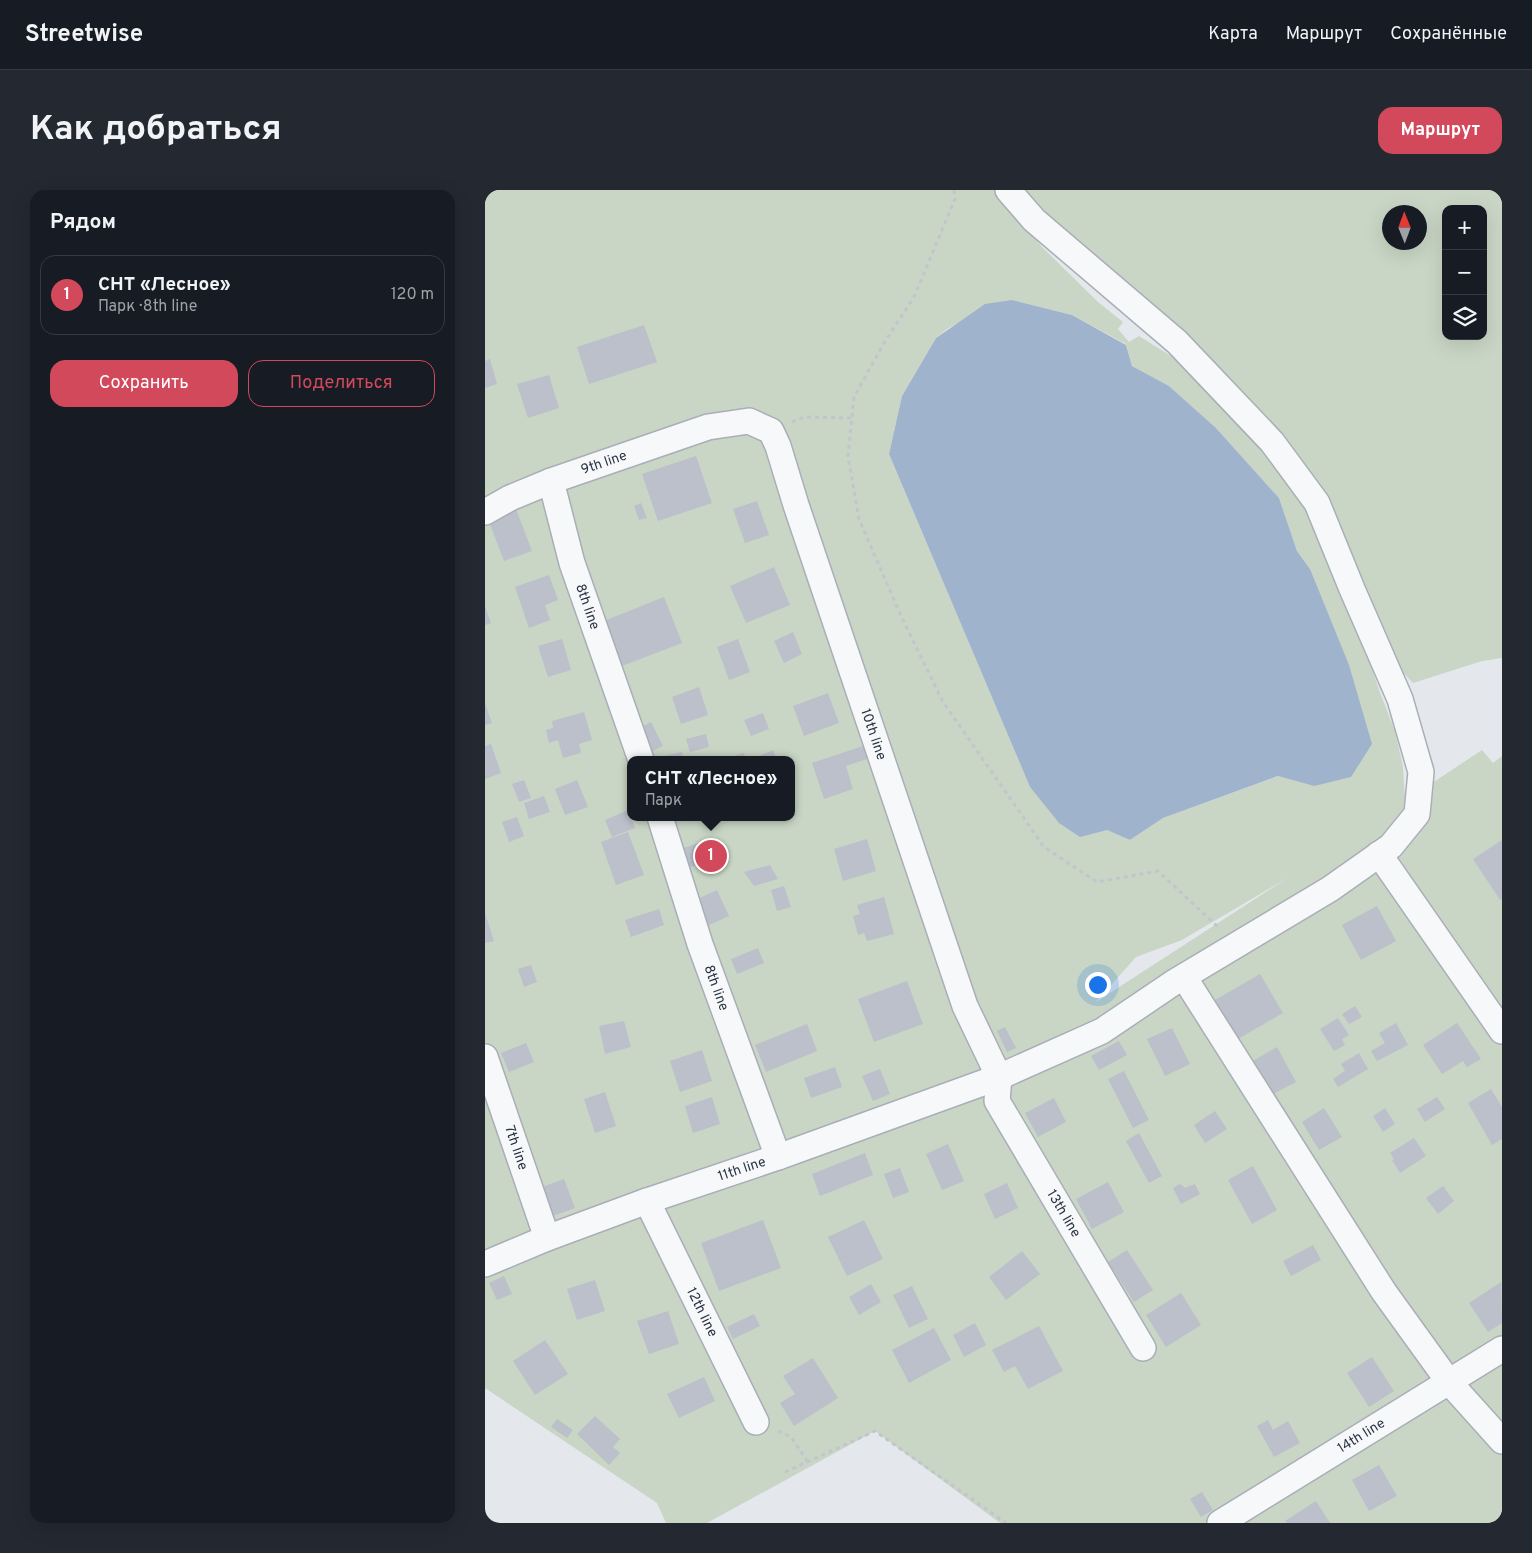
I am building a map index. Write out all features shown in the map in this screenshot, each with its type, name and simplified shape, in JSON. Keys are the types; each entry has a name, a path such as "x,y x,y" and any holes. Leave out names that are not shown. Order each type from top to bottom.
{"street":[{"name":"11th line","path":"485,1264 547,1238 647,1201 778,1158 999,1078 1102,1031 1173,982 1331,889 1391,846 1417,814 1421,772 1400,699 1317,503 1272,442 1177,342 1034,220 1008,190"},
{"name":"9th line","path":"485,512 510,498 551,481 708,427 749,422 771,431"},
{"name":"10th line","path":"771,431 778,446 799,514 965,1006 999,1078"},
{"name":"8th line","path":"551,481 572,563 640,756"},
{"name":"8th line","path":"662,821 700,944 778,1158"},
{"path":"1379,854 1502,1031"},
{"path":"1184,977 1384,1292 1449,1382 1502,1441"},
{"name":"7th line","path":"485,1057 547,1238"},
{"name":"13th line","path":"999,1078 997,1101 1143,1348"},
{"name":"12th line","path":"647,1201 756,1422"},
{"name":"14th line","path":"1221,1523 1502,1349"}],"path":[{"path":"954,190 955,200 914,298 884,343 855,397 848,456 859,519 901,616 943,702 1044,847 1097,882 1158,871 1238,945"},
{"path":"771,431 804,417 852,418"},
{"path":"756,1422 791,1437 808,1462"},
{"path":"785,1472 875,1431 1006,1523"}],"green space":[{"path":"485,190 996,190 1042,247 1098,302 1123,322 1118,329 1129,342 1139,336 1174,358 1248,433 1310,507 1347,592 1379,690 1395,731 1403,767 1405,801 1482,750 1493,763 1502,756 1502,1523 1000,1523 875,1431 707,1523 666,1523 657,1503 485,1388","holes":["1012,300 1072,315 1126,344 1132,366 1169,386 1216,428 1279,498 1297,551 1310,569 1314,786 1279,776 1163,818 1130,840 1107,830 1030,787 889,454 902,396 936,338 947,329 970,316","1289,877 1096,1002 1136,957 1182,940"]},
{"path":"1016,190 1502,190 1502,658 1482,661 1413,683 1395,664 1326,499"}],"water":[{"path":"1012,300 1072,315 1126,345 1132,366 1169,386 1216,428 1279,498 1297,551 1310,569 1349,665 1372,744 1351,777 1314,786 1278,776 1163,818 1130,840 1107,830 1080,837 1059,823 1030,787 889,454 902,396 936,338 985,304"}],"building":[{"path":"644,325 657,362 589,384 577,347"},
{"path":"490,359 497,384 485,388 485,361"},
{"path":"549,375 559,408 528,418 517,384"},
{"path":"696,456 712,503 658,521 642,474"},
{"path":"757,501 769,535 745,543 733,509"},
{"path":"641,503 647,518 639,520 634,506"},
{"path":"516,509 532,551 504,561 488,519"},
{"path":"774,567 790,605 746,623 730,586"},
{"path":"549,575 558,600 545,605 550,620 529,628 515,587"},
{"path":"664,597 682,643 622,666 604,621"},
{"path":"485,606 491,623 485,625"},
{"path":"793,632 802,654 784,663 774,641"},
{"path":"562,639 571,670 548,677 538,646"},
{"path":"738,639 750,672 729,680 717,647"},
{"path":"699,687 708,715 681,724 672,697"},
{"path":"828,693 839,723 804,736 793,706"},
{"path":"485,703 492,723 485,725"},
{"path":"584,712 592,740 579,744 581,753 563,758 558,740 549,743 546,730 553,728 552,721"},
{"path":"763,713 769,729 751,736 744,720"},
{"path":"651,722 663,746 648,753 636,730"},
{"path":"706,734 709,747 690,752 686,739"},
{"path":"491,744 501,773 485,779 485,746"},
{"path":"863,746 867,759 846,766 853,789 824,799 812,763"},
{"path":"773,750 775,756 760,756"},
{"path":"682,752 682,756 665,756"},
{"path":"744,753 745,756 734,756"},
{"path":"524,780 531,798 519,802 512,784"},
{"path":"577,780 588,807 565,815 555,789"},
{"path":"544,796 550,812 529,819 524,803"},
{"path":"627,810 627,821 632,821 635,828 612,837 605,820"},
{"path":"517,817 524,836 509,842 502,822"},
{"path":"628,832 644,875 616,885 601,842"},
{"path":"867,839 876,871 843,881 834,849"},
{"path":"707,840 713,859 688,868 681,849"},
{"path":"1502,840 1502,899 1500,900 1473,859"},
{"path":"770,865 778,879 754,886 744,872"},
{"path":"784,886 791,907 777,911 771,890"},
{"path":"717,890 729,916 707,926 695,900"},
{"path":"884,897 894,934 867,941 864,933 858,935 853,916 860,914 857,905"},
{"path":"1377,906 1396,941 1361,960 1342,925"},
{"path":"659,909 664,925 631,937 625,920"},
{"path":"485,913 494,941 485,943"},
{"path":"758,948 764,963 737,974 731,959"},
{"path":"531,965 537,982 524,987 518,969"},
{"path":"1260,974 1283,1013 1238,1039 1215,1000"},
{"path":"907,981 923,1024 874,1042 858,999"},
{"path":"1355,1006 1362,1017 1349,1024 1342,1014"},
{"path":"1338,1018 1349,1035 1342,1039 1345,1045 1334,1051 1320,1029"},
{"path":"624,1021 631,1047 605,1054 599,1026"},
{"path":"1396,1023 1408,1045 1377,1061 1371,1051 1385,1043 1379,1033"},
{"path":"1457,1023 1481,1059 1467,1067 1463,1061 1442,1074 1423,1045"},
{"path":"807,1024 817,1051 766,1072 755,1045"},
{"path":"1005,1027 1016,1048 1007,1052 997,1031"},
{"path":"1172,1028 1190,1064 1165,1076 1147,1039"},
{"path":"1119,1041 1127,1055 1099,1070 1091,1056"},
{"path":"526,1043 534,1062 509,1072 501,1053"},
{"path":"1277,1047 1296,1082 1269,1096 1251,1062"},
{"path":"702,1050 712,1081 680,1092 670,1061"},
{"path":"1359,1053 1368,1069 1338,1087 1333,1079 1345,1071 1341,1064"},
{"path":"835,1067 842,1087 811,1098 804,1078"},
{"path":"880,1069 890,1094 873,1101 862,1076"},
{"path":"1124,1071 1149,1120 1133,1128 1108,1079"},
{"path":"1491,1089 1502,1107 1502,1139 1492,1145 1468,1103"},
{"path":"605,1092 616,1126 595,1133 584,1099"},
{"path":"712,1097 720,1124 693,1133 685,1106"},
{"path":"1437,1097 1445,1109 1425,1122 1417,1109"},
{"path":"1054,1098 1066,1122 1038,1137 1025,1113"},
{"path":"1324,1108 1342,1137 1319,1150 1302,1122"},
{"path":"1385,1108 1395,1124 1383,1132 1373,1116"},
{"path":"1215,1111 1227,1129 1205,1143 1194,1125"},
{"path":"1139,1133 1162,1176 1149,1183 1126,1141"},
{"path":"1414,1138 1426,1156 1400,1173 1390,1153"},
{"path":"948,1144 964,1181 942,1190 926,1154"},
{"path":"865,1153 873,1175 820,1196 812,1174"},
{"path":"1253,1166 1277,1210 1252,1224 1228,1180"},
{"path":"900,1168 909,1192 893,1198 884,1174"},
{"path":"564,1179 575,1208 553,1216 542,1187"},
{"path":"1108,1182 1124,1212 1092,1229 1076,1199"},
{"path":"1007,1183 1018,1208 995,1219 984,1194"},
{"path":"1180,1184 1185,1188 1195,1184 1200,1194 1181,1204 1173,1188"},
{"path":"1443,1186 1454,1201 1438,1214 1426,1198"},
{"path":"763,1220 781,1268 719,1291 701,1243"},
{"path":"864,1220 883,1259 847,1276 828,1237"},
{"path":"1313,1245 1321,1260 1291,1276 1283,1261"},
{"path":"1127,1250 1153,1290 1134,1302 1108,1262"},
{"path":"1022,1251 1040,1274 1006,1300 989,1277"},
{"path":"504,1276 512,1294 497,1300 489,1283"},
{"path":"595,1280 605,1311 577,1320 567,1289"},
{"path":"1501,1282 1502,1323 1488,1332 1469,1303"},
{"path":"871,1284 881,1302 859,1315 849,1297"},
{"path":"912,1286 928,1319 909,1328 893,1295"},
{"path":"1181,1293 1201,1325 1166,1347 1146,1315"},
{"path":"668,1311 679,1344 649,1354 637,1321"},
{"path":"754,1314 760,1326 733,1339 727,1327"},
{"path":"975,1323 986,1345 964,1357 953,1335"},
{"path":"1039,1326 1063,1371 1028,1389 1015,1366 1004,1372 992,1350"},
{"path":"934,1328 951,1360 909,1383 892,1350"},
{"path":"545,1340 568,1374 535,1395 513,1361"},
{"path":"1372,1357 1394,1391 1369,1407 1347,1373"},
{"path":"813,1358 838,1398 794,1426 780,1403 795,1394 783,1376"},
{"path":"704,1377 715,1401 679,1418 667,1394"},
{"path":"595,1416 620,1439 613,1447 620,1453 609,1465 577,1434"},
{"path":"557,1419 573,1430 567,1438 551,1427"},
{"path":"1268,1420 1273,1430 1288,1421 1300,1443 1274,1457 1257,1426"},
{"path":"1379,1465 1397,1496 1369,1511 1352,1480"},
{"path":"1202,1492 1213,1510 1201,1517 1190,1499"},
{"path":"1316,1501 1330,1523 1287,1523 1285,1521"}],"place":[{"name":"СНТ «Лесное»","path":"711,856"}]}
